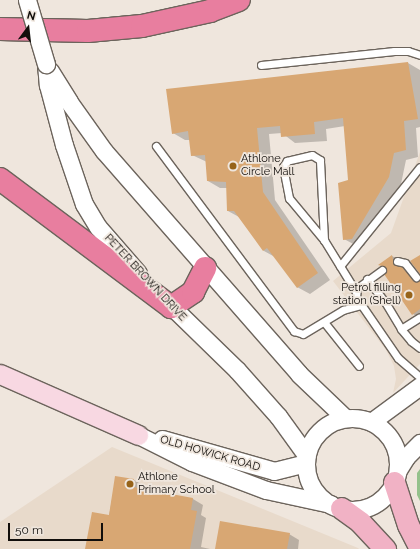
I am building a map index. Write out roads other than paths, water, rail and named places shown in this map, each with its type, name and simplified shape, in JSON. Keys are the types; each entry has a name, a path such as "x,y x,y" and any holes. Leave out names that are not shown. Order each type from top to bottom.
{"highway":[{"path":"0,29 88,31 142,26 210,11 239,0"},
{"path":"0,180 171,307 194,292 205,268"}],"main road":[{"name":"OLD HOWICK ROAD","path":"0,374 138,435"},
{"path":"396,476 408,525 420,549"},
{"path":"336,506 360,522 384,549"}],"street":[{"name":"PETER BROWN DRIVE","path":"27,0 46,64 48,85 64,144 84,204 98,227 115,250 171,307 237,370 278,416 306,460"},
{"name":"PETER BROWN DRIVE","path":"46,64 69,102 104,151 299,374 345,418"},
{"path":"371,422 420,386"},
{"path":"396,476 397,455 392,442 383,430 371,422 358,418 345,418 331,423 320,431 311,442 306,460 312,487 336,506 367,507 378,501 396,476 406,457 420,443"},
{"name":"OLD HOWICK ROAD","path":"138,435 274,471 306,460"},
{"name":"OLD HOWICK ROAD","path":"138,435 179,457 258,487 302,500 336,506"}],"lane":[{"path":"261,65 394,51 408,51 420,55"},
{"path":"156,146 294,331 303,334 343,310 360,305"},
{"path":"324,240 320,160 312,155 287,160 283,167 289,198 324,240 356,292 360,305 398,358 420,377"},
{"path":"340,266 420,167"},
{"path":"397,261 405,263 416,277"},
{"path":"356,292 367,279 382,270"},
{"path":"367,279 385,302 401,330 420,348"},
{"path":"401,330 420,318"},
{"path":"324,322 359,366"}],"place":[{"name":"Athlone Circle Mall","path":"233,166"},
{"name":"Petrol filling station (Shell)","path":"409,295"},
{"name":"Athlone Primary School","path":"130,484"}]}
